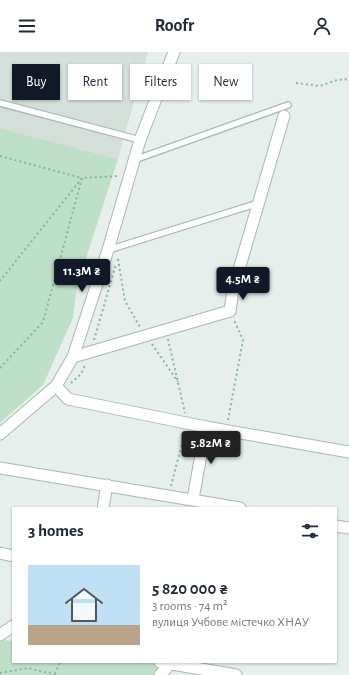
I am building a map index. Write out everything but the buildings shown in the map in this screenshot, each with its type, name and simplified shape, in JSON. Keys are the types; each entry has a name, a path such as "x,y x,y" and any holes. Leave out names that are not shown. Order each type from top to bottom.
{"street":[{"path":"0,434 56,386 73,357 108,250 140,140 174,52"},
{"path":"73,357 230,311 233,290 284,116"},
{"path":"56,386 68,399 206,427 349,452"},
{"path":"193,499 206,427"},
{"path":"0,468 235,507"},
{"path":"103,507 107,485"},
{"path":"337,526 349,528"},
{"path":"0,553 12,556"},
{"path":"0,635 12,627"},
{"path":"0,635 12,637"},
{"path":"160,675 172,663 236,675"}],"lane":[{"path":"0,103 140,140"},
{"path":"134,160 288,105"},
{"path":"108,250 260,202"}],"path":[{"path":"296,83 320,86 337,80 349,79"},
{"path":"0,156 82,178 129,176"},
{"path":"0,281 82,178"},
{"path":"0,368 43,322 82,178"},
{"path":"118,259 125,301 135,319 178,383"},
{"path":"226,430 243,340 230,311"},
{"path":"166,330 188,423 169,495"},
{"path":"0,673 28,668 55,675 60,663"}],"shaded area":[{"path":"0,52 148,52 145,64 130,64 130,100 135,100 118,159 0,128"}],"green space":[{"path":"0,128 118,159 77,286 73,318 43,385 0,423"},
{"path":"2,640 12,641 12,663 150,663 157,664 160,667 156,675 0,675 0,642"}]}
